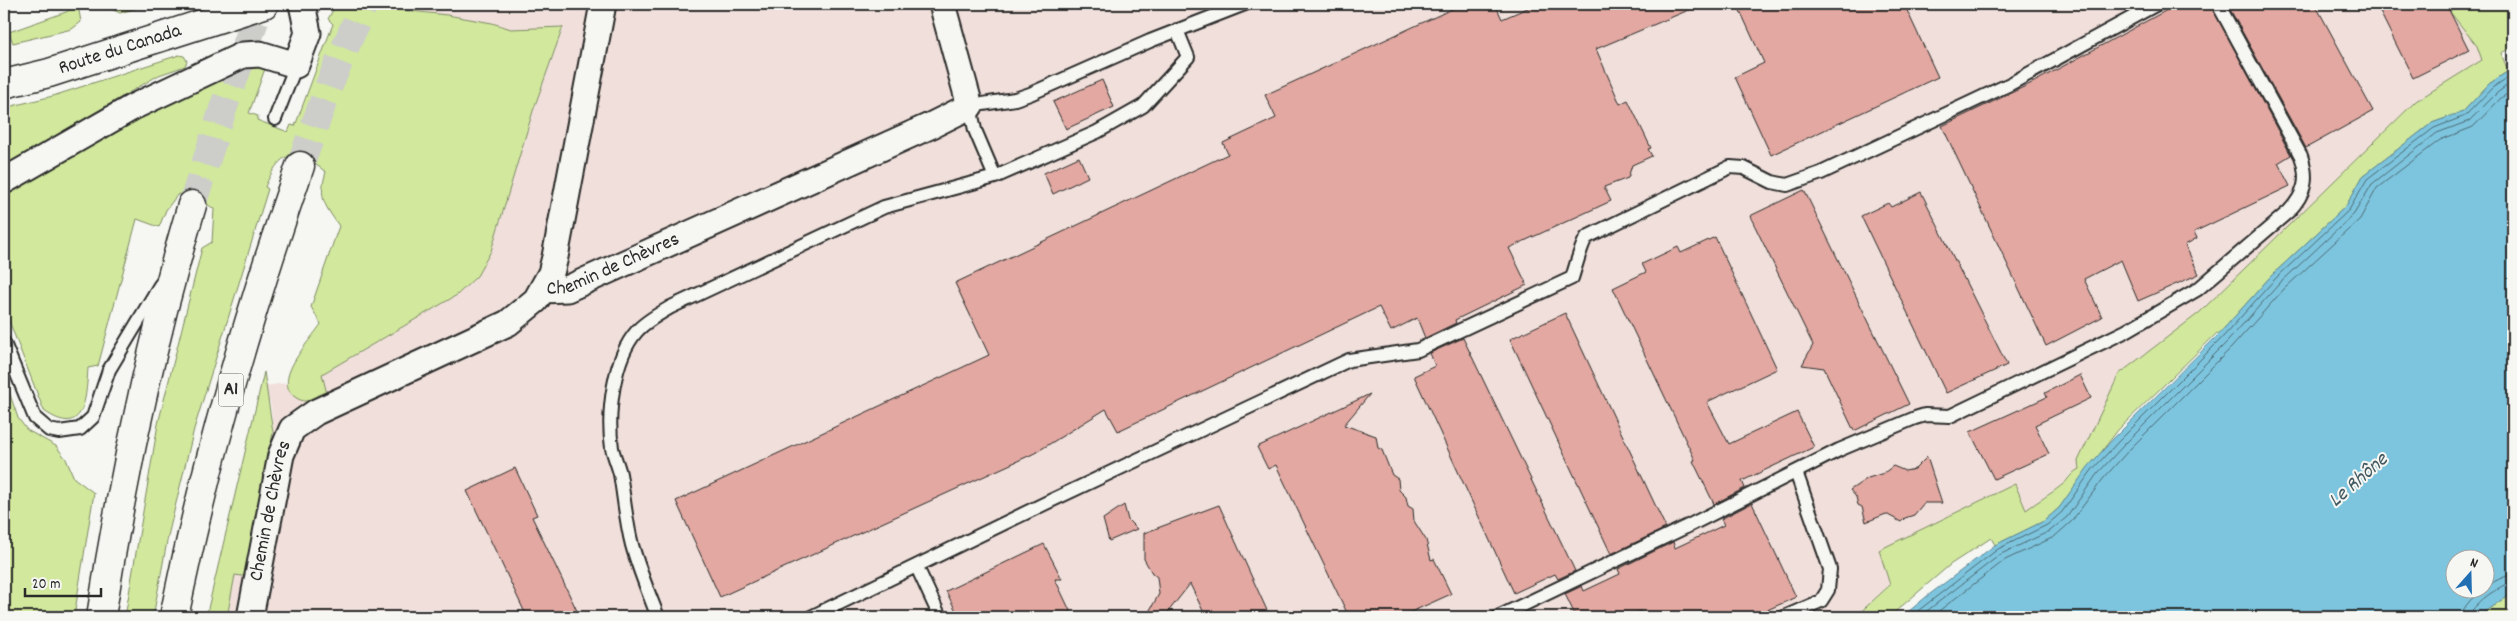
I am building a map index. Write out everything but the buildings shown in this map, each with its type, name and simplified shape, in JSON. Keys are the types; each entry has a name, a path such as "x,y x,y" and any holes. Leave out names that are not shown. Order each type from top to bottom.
{"main road":[{"name":"Route du Canada","path":"4,84 59,70 264,4"},
{"name":"A1","path":"174,617 194,530 235,375 261,284 300,166"},
{"path":"101,617 133,435 176,258 192,205"}],"street":[{"path":"4,181 133,107 243,56 260,54 296,65 308,33 302,4"},
{"path":"543,290 551,273 555,257 602,4"},
{"path":"942,4 970,106"},
{"name":"Chemin de Chèvres","path":"250,617 280,455 292,429 316,412 508,323 536,300 543,290 567,288 932,125 970,106"}],"lane":[{"path":"995,177 975,130 970,106 1015,99 1030,94 1177,30 1245,4"},
{"path":"811,617 1046,503 1349,360 1418,350 1572,278 1581,253 1583,241 1587,237 1730,167 1744,168 1780,184 1795,183 2010,84 2157,4"},
{"path":"1498,617 1838,450 1915,418 1925,415 1950,416 2126,331 2198,290 2300,200 2306,182 2301,156 2218,4"},
{"path":"658,617 632,545 619,472 612,449 610,427 612,399 618,368 628,344 636,331 649,320 671,307 884,207 995,177 1097,132 1143,106 1188,57 1177,30"},
{"path":"275,119 296,65"},
{"path":"4,343 35,418 49,430 59,432 80,429 94,417 110,370 176,258"},
{"path":"1784,617 1821,600 1828,590 1830,569 1796,472"},
{"path":"916,567 940,617"}],"shaded area":[{"path":"305,4 2510,4 2482,60 2416,101 2199,313 2119,374 2079,469 2069,475 2066,482 2026,510 2018,492 1890,584 1855,617 227,617 235,575 248,577 273,432 271,406 265,386 286,383 290,392 327,394 322,374 457,295 477,276 491,251 533,111 563,28 511,29 492,23 447,15 365,6 308,13"}],"green space":[{"path":"100,4 150,4 120,13"},
{"path":"2460,4 2513,4 2513,47 2501,53 2508,71 2489,84 2463,112 2432,123 2363,176 2346,206 2271,276 2219,334 2217,333 2118,430 2059,508 2044,521 1995,545 1991,538 1951,564 1889,617 1855,617 1890,585 1879,550 2015,484 2026,510 2065,483 2079,469 2078,461 2119,374 2199,313 2416,101 2482,60 2477,46 2450,12"},
{"path":"78,5 81,22 72,29 13,43 9,32 66,12"},
{"path":"365,6 447,15 492,23 511,29 563,27 533,111 491,251 477,276 457,295 322,374 327,394 311,401 303,401 295,397 289,390 287,381 295,360 321,324 311,307 339,226 324,200 323,188 326,172 301,156 294,155 282,159 270,175 265,187 268,189 194,429 168,536 153,617 125,617 158,424 202,248 212,242 214,209 200,199 178,194 166,210 159,227 137,219 98,366 88,368 86,391 81,411 76,418 68,420 58,419 44,411 4,308 4,195 135,120 253,65 266,66 249,113 258,116 257,120 288,132 291,125 295,126 333,24 328,19 334,8"},
{"path":"179,55 184,56 187,61 185,66 159,75 4,166 4,108 53,96"},
{"path":"264,372 273,432 249,577 235,575 227,617 206,617"},
{"path":"4,377 18,418 27,430 56,446 66,459 74,478 94,493 74,617 4,617"},
{"path":"2513,592 2513,617 2477,617"}],"water":[{"name":"Le Rhône","path":"2513,68 2513,592 2477,617 1902,617 1995,545 2044,521 2059,508 2088,467 2114,438 2219,334 2271,276 2346,206 2363,176 2432,123 2463,112 2489,84"}],"tunnel":[{"path":"192,205 223,109 261,4"},
{"path":"300,166 330,83 364,4"}]}
